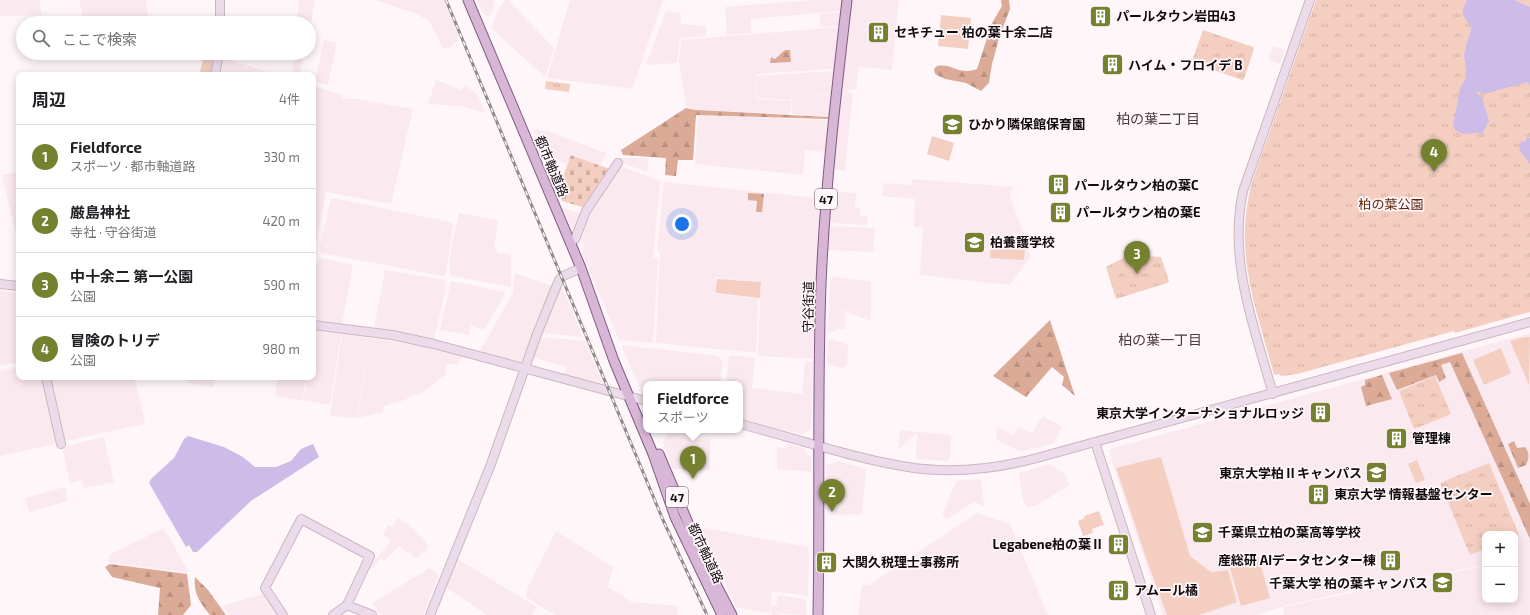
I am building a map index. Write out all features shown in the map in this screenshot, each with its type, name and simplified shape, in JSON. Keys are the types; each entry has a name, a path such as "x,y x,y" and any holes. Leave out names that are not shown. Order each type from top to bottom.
{"main road":[{"name":"都市軸道路","path":"468,0 581,268 609,344 618,360 643,427"},
{"name":"守谷街道","path":"818,615 821,296 825,209 847,0"},
{"name":"都市軸道路","path":"632,397 643,417"},
{"name":"都市軸道路","path":"645,433 675,517 722,615"},
{"name":"都市軸道路","path":"650,433 706,563 732,615"}],"street":[{"path":"220,0 220,16"},
{"path":"1273,394 1241,278 1237,245 1238,223 1244,186 1310,0"},
{"path":"216,72 218,60"},
{"path":"570,243 575,239 586,211 618,163"},
{"path":"430,615 491,464 559,280 563,276 581,268"},
{"path":"0,284 16,286"},
{"path":"743,425 909,468 956,470 983,469 1018,463 1530,322"},
{"path":"316,324 392,335 434,344 643,400"},
{"path":"47,380 61,444"},
{"path":"1095,442 1151,615"},
{"path":"283,615 265,588 301,518 370,556 347,605 333,615"},
{"path":"347,605 372,615"}],"shaded area":[{"path":"0,0 39,0 42,15 0,16"},
{"path":"79,0 146,0 148,16 83,16"},
{"path":"299,0 315,0 312,16 298,16"},
{"path":"375,0 444,0 458,34 457,41 448,49 443,48 430,22 417,14"},
{"path":"477,0 494,0 492,12 488,17 482,12"},
{"path":"505,0 508,0 554,48 545,77 491,28 500,6"},
{"path":"570,0 663,0 632,89 547,78"},
{"path":"811,0 842,0 841,11 751,19 751,33 727,35 725,7"},
{"path":"852,0 899,0 892,70 853,66 859,67 856,89 849,89 848,93 853,94 845,171 832,169"},
{"path":"1467,0 1514,0 1530,7 1530,87 1528,82 1484,94 1478,91 1477,94 1482,97 1489,121 1482,134 1459,133 1453,126 1460,88 1465,80 1466,70 1464,55 1471,29 1463,15 1463,9"},
{"path":"667,11 680,13 681,24 706,26 706,36 680,38 677,63 646,65 665,13"},
{"path":"841,12 840,26 821,27 819,14"},
{"path":"839,27 834,69 756,74 756,99 792,101 790,114 697,110 686,106 679,63 681,40"},
{"path":"324,40 337,43 328,85 317,82 316,78"},
{"path":"1273,46 1285,50 1280,64 1268,60"},
{"path":"221,60 229,60 268,72 219,72"},
{"path":"294,60 302,60 300,72 292,72"},
{"path":"834,71 831,95 811,95 831,96 829,117 792,114 792,95 791,100 757,98 756,76"},
{"path":"436,80 462,90 464,84 478,95 485,113 461,106 428,104"},
{"path":"316,87 340,94 344,99 356,99 413,109 391,204 326,192 316,246"},
{"path":"698,115 828,120 825,152 805,150 803,175 695,164"},
{"path":"534,129 547,131 606,153 601,165 571,154 567,164 541,154 534,138 536,136"},
{"path":"1526,138 1530,138 1530,164 1519,149 1521,141 1525,142"},
{"path":"618,158 649,158 647,172 620,162"},
{"path":"620,166 660,181 653,257 658,259 653,343 619,340 582,253 585,243 578,240 590,214"},
{"path":"16,172 16,234 2,175"},
{"name":"柏養護学校","path":"912,179 1013,187 1010,195 1031,256 1010,285 920,275 923,228 914,227 915,199 882,196 884,183 911,185"},
{"path":"664,182 818,198 820,200 813,359 758,356 761,282 716,278 714,294 758,298 756,353 656,343 660,251 657,251"},
{"path":"830,191 856,193 855,207 860,208 860,216 868,216 867,225 828,223"},
{"path":"333,198 450,222 453,225 446,274 443,276 321,253 320,248 330,201"},
{"path":"563,208 579,213 581,216 573,233"},
{"path":"459,213 498,220 494,249 497,249 497,253 511,254 511,287 452,276 450,274 450,255"},
{"path":"828,226 875,228 873,252 827,250"},
{"path":"321,258 353,265 342,324 316,320 317,261"},
{"path":"385,270 445,280 445,292 434,339 374,328"},
{"path":"515,273 552,286 521,363 482,352 481,349 513,293"},
{"path":"833,277 871,281 871,321 838,309 845,313 845,329 838,329 828,334 830,280"},
{"path":"451,281 505,292 484,330 471,325 469,335 440,330"},
{"path":"560,282 583,337 543,333 542,328"},
{"path":"0,290 16,293 16,363 0,366"},
{"path":"316,331 341,334 330,405 303,400 306,380 316,380"},
{"path":"1530,333 1530,615 1284,615 1283,607 1482,567 1482,603 1518,603 1518,531 1482,531 1482,566 1383,584 1288,605 1256,615 1163,615 1111,458 1110,449"},
{"path":"342,334 370,338 357,418 330,416"},
{"path":"539,337 585,341 604,386 564,375 566,367 531,357"},
{"path":"370,338 464,354 457,365 447,364 445,375 419,395 412,395 405,400 383,406 383,412 358,418"},
{"path":"831,339 848,345 847,365 842,368 827,364 828,341"},
{"path":"622,345 718,356 723,362 720,381 643,381 643,388 640,387"},
{"path":"731,355 755,358 752,388 802,394 805,361 813,362 811,429 802,434 743,422 743,381 726,381 729,357"},
{"path":"16,368 16,380 44,380 57,439 55,444 0,456 0,371"},
{"path":"50,380 135,380 145,421 143,424 66,441 63,439"},
{"path":"188,380 215,380 214,387 187,383"},
{"path":"278,380 306,380 302,401 275,396"},
{"path":"1043,416 1062,427 1054,443 1021,452 996,439 997,427 1013,435 1018,427 1032,433"},
{"path":"900,430 951,436 950,458 947,461 916,459 917,433 898,450"},
{"path":"668,433 689,433 690,440 710,439 710,470 673,469 663,442"},
{"path":"188,436 224,447 243,457 255,467 276,467 291,461 301,449 313,444 319,457 251,501 197,552 193,552 189,545 186,547 149,483 151,479 174,458 184,439"},
{"path":"104,437 114,482 84,488 82,480 70,483 63,451 66,446"},
{"path":"787,444 804,448 811,458 811,472 777,469 777,447 786,448"},
{"path":"838,461 866,469 862,514 835,515 835,511 824,510 827,465"},
{"path":"1049,464 1065,474 1069,485 1039,504 1028,508 1023,501 1019,473"},
{"path":"981,479 984,506 974,502 947,519 942,516 956,481"},
{"path":"65,487 68,501 29,512 25,498"},
{"path":"977,513 1010,524 1048,615 858,615 862,585 869,585"},
{"path":"398,518 408,524 425,541 428,546 427,550 416,558 399,546 384,561 381,558 371,570 368,568 391,541 383,534 388,525 391,527"},
{"path":"164,528 189,573 108,562 109,555"},
{"path":"705,528 809,547 808,596 772,591 769,613 736,607 702,533 702,529"},
{"path":"556,531 613,567 608,587 632,602 678,606 677,615 555,615 526,597 527,589"},
{"path":"456,558 537,607 531,615 487,615 444,586"},
{"path":"429,568 439,574 423,615 384,615 379,613 373,603"},
{"path":"263,594 277,615 229,615 222,606"},
{"path":"778,595 806,599 806,615 775,613 782,615 772,615 773,613 770,613 771,605 776,606"}],"green space":[{"path":"1001,0 1009,0 1010,9 1000,35 992,64 989,83 981,91 966,83 945,79 935,74 934,69 937,66 947,66 965,71 977,69 992,23 1002,6"},
{"name":"柏の葉公園","path":"1316,0 1530,0 1530,312 1297,374 1282,376 1278,374 1274,375 1249,280 1245,233 1247,208 1252,182"},
{"path":"941,15 971,18 968,49 938,46"},
{"path":"1203,30 1253,47 1254,49 1244,79 1242,80 1192,61"},
{"path":"785,50 790,50 791,62 770,63 771,57 775,59"},
{"path":"203,60 212,60 213,62 211,72 200,72"},
{"path":"546,81 570,84 569,92 545,89"},
{"path":"686,108 696,110 828,117 828,119 696,115 693,160 678,160 676,176 665,175 666,158 623,155 621,150"},
{"path":"932,136 954,143 949,161 927,154"},
{"path":"571,155 610,169 585,208 562,201 555,186 562,179"},
{"path":"748,193 764,194 762,212 756,212 757,201 748,200"},
{"path":"991,245 1025,247 1024,260 990,258"},
{"path":"1129,255 1161,257 1169,281 1167,283 1116,299 1106,267"},
{"path":"717,279 761,282 760,298 715,293"},
{"path":"1050,320 1075,396 1062,385 1064,377 1052,367 1026,397 993,376"},
{"path":"1530,337 1529,385 1510,341"},
{"path":"1501,348 1511,373 1484,385 1473,360"},
{"path":"1462,353 1530,504 1530,539 1450,362 1441,365 1446,378 1439,382 1436,375 1397,390 1389,373"},
{"path":"1382,375 1392,399 1366,406 1361,387 1365,385 1365,380"},
{"path":"1435,376 1451,414 1414,429 1399,391"},
{"path":"1514,441 1517,448 1525,447 1528,453 1526,465 1518,468 1508,444"},
{"path":"1161,457 1190,556 1211,572 1228,570 1237,602 1199,615 1167,615 1116,468"},
{"path":"1417,460 1425,480 1416,483 1408,464"},
{"path":"1489,463 1517,531 1482,531 1482,550 1470,555 1440,483"},
{"path":"1099,511 1104,525 1092,529 1093,533 1083,536 1078,521 1085,518 1084,516"},
{"path":"1258,556 1270,598 1241,606 1229,565"},
{"path":"110,564 187,574 191,605 183,615 158,615 160,588 112,577 105,567"},
{"path":"195,577 208,590 226,615 210,615 196,593"}],"railway":[{"path":"446,0 663,520 707,615"}],"place":[{"name":"パールタウン岩田43","path":"1100,16"},
{"name":"セキチュー 柏の葉十余二店","path":"879,32"},
{"name":"ハイム・フロイデ B","path":"1112,65"},
{"name":"ひかり隣保館保育園","path":"953,124"},
{"name":"冒険のトリデ","path":"1434,172"},
{"name":"パールタウン柏の葉C","path":"1058,185"},
{"name":"パールタウン柏の葉E","path":"1060,212"},
{"name":"柏養護学校","path":"974,242"},
{"name":"中十余二 第一公園","path":"1137,274"},
{"name":"東京大学インターナショナルロッジ","path":"1320,413"},
{"name":"管理棟","path":"1397,438"},
{"name":"東京大学柏Ⅱキャンパス","path":"1377,473"},
{"name":"Fieldforce","path":"693,479"},
{"name":"東京大学 情報基盤センター","path":"1318,494"},
{"name":"厳島神社","path":"832,512"},
{"name":"千葉県立柏の葉高等学校","path":"1202,532"},
{"name":"Legabene柏の葉Ⅱ","path":"1119,544"},
{"name":"産総研 AIデータセンター棟","path":"1391,560"},
{"name":"大関久税理士事務所","path":"827,562"},
{"name":"千葉大学 柏の葉キャンパス","path":"1443,583"},
{"name":"アムール橘","path":"1118,590"}],"district":[{"name":"柏の葉二丁目","path":"1158,118"},
{"name":"柏の葉一丁目","path":"1160,339"}]}
